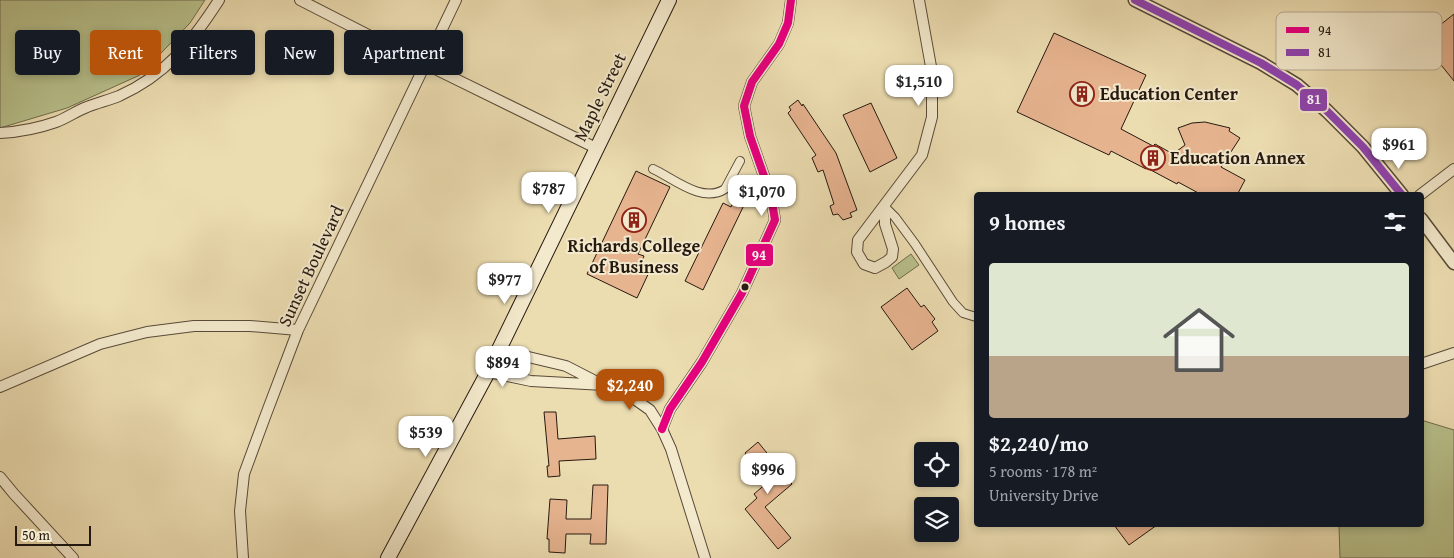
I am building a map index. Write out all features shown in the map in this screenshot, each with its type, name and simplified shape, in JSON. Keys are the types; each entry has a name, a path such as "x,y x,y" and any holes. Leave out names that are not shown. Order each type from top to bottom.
{"main road":[{"name":"Maple Street","path":"388,558 488,372 669,0"}],"street":[{"path":"0,133 15,132 55,122 87,107 120,96 149,80 173,62 197,33 219,0"},
{"path":"300,0 359,30"},
{"name":"Sunset Boulevard","path":"441,30 456,0"},
{"path":"662,429 670,409 706,356 742,294 775,220 771,196 750,136 744,106 752,82 779,44 788,23 791,0"},
{"path":"885,207 885,224 893,248 892,257 875,268 864,264 857,252 858,240 885,207 900,183 922,155 932,117 932,72 919,0"},
{"path":"1135,0 1262,63 1297,86 1327,111 1363,147 1400,192"},
{"name":"Sunset Boulevard","path":"243,558 240,511 244,474 298,330 420,75"},
{"path":"447,75 596,148"},
{"path":"653,169 690,190 712,194 725,189 740,161"},
{"path":"1424,192 1454,169"},
{"path":"885,207 895,217 953,302 963,313 974,316"},
{"path":"1424,223 1454,263"},
{"path":"0,387 100,344 148,332 194,326 250,326 298,330"},
{"path":"499,350 566,366 633,398 650,410 662,429 671,449 705,558"},
{"path":"1424,363 1454,353"},
{"path":"488,372 530,381 604,385"},
{"path":"0,477 73,558"}],"green space":[{"path":"0,0 205,0 183,30 171,30 171,43 161,53 161,30 90,30 90,75 140,75 67,108 0,128"},
{"path":"911,254 919,265 899,279 892,268"},
{"path":"1424,421 1454,430 1454,558 1340,558 1339,527 1424,527"}],"building":[{"path":"1454,14 1454,81 1442,66 1442,23"},
{"name":"Education Center","path":"1054,33 1146,75 1121,129 1173,154 1185,145 1178,128 1192,123 1205,122 1230,128 1229,131 1240,138 1221,167 1245,180 1239,192 1196,192 1111,151 1109,155 1017,112"},
{"path":"798,100 802,106 803,104 836,153 857,210 850,213 852,217 843,220 838,214 833,215 830,206 834,204 823,170 818,172 812,158 816,155 788,113 791,110 789,107"},
{"path":"871,103 897,158 870,172 843,115"},
{"name":"Richards College of Business","path":"636,171 670,187 638,254 644,256 641,263 651,268 637,298 587,274"},
{"path":"736,196 746,201 703,290 685,281 723,203 731,207"},
{"path":"907,288 921,307 924,305 935,319 932,322 938,331 912,350 881,307"},
{"path":"544,412 556,412 558,439 595,436 596,459 559,461 560,476 548,477 547,466 549,466"},
{"path":"758,442 792,484 765,507 791,538 778,549 745,509 757,498 754,494 768,482 745,453"},
{"path":"593,485 608,485 606,544 590,544 591,534 566,534 565,553 549,552 549,539 547,539 550,499 567,500 566,519 591,519"},
{"path":"1116,527 1154,527 1129,545"}],"transit line":[{"name":"94","path":"662,429 670,409 702,362 742,293 775,220 771,196 750,136 744,106 752,82 779,44 788,23 791,0"},
{"name":"81","path":"1135,0 1261,63 1297,85 1327,111 1363,147 1400,192"}],"place":[{"name":"Education Center","path":"1082,94"},
{"name":"Education Annex","path":"1153,158"},
{"name":"Richards College of Business","path":"634,220"}]}
